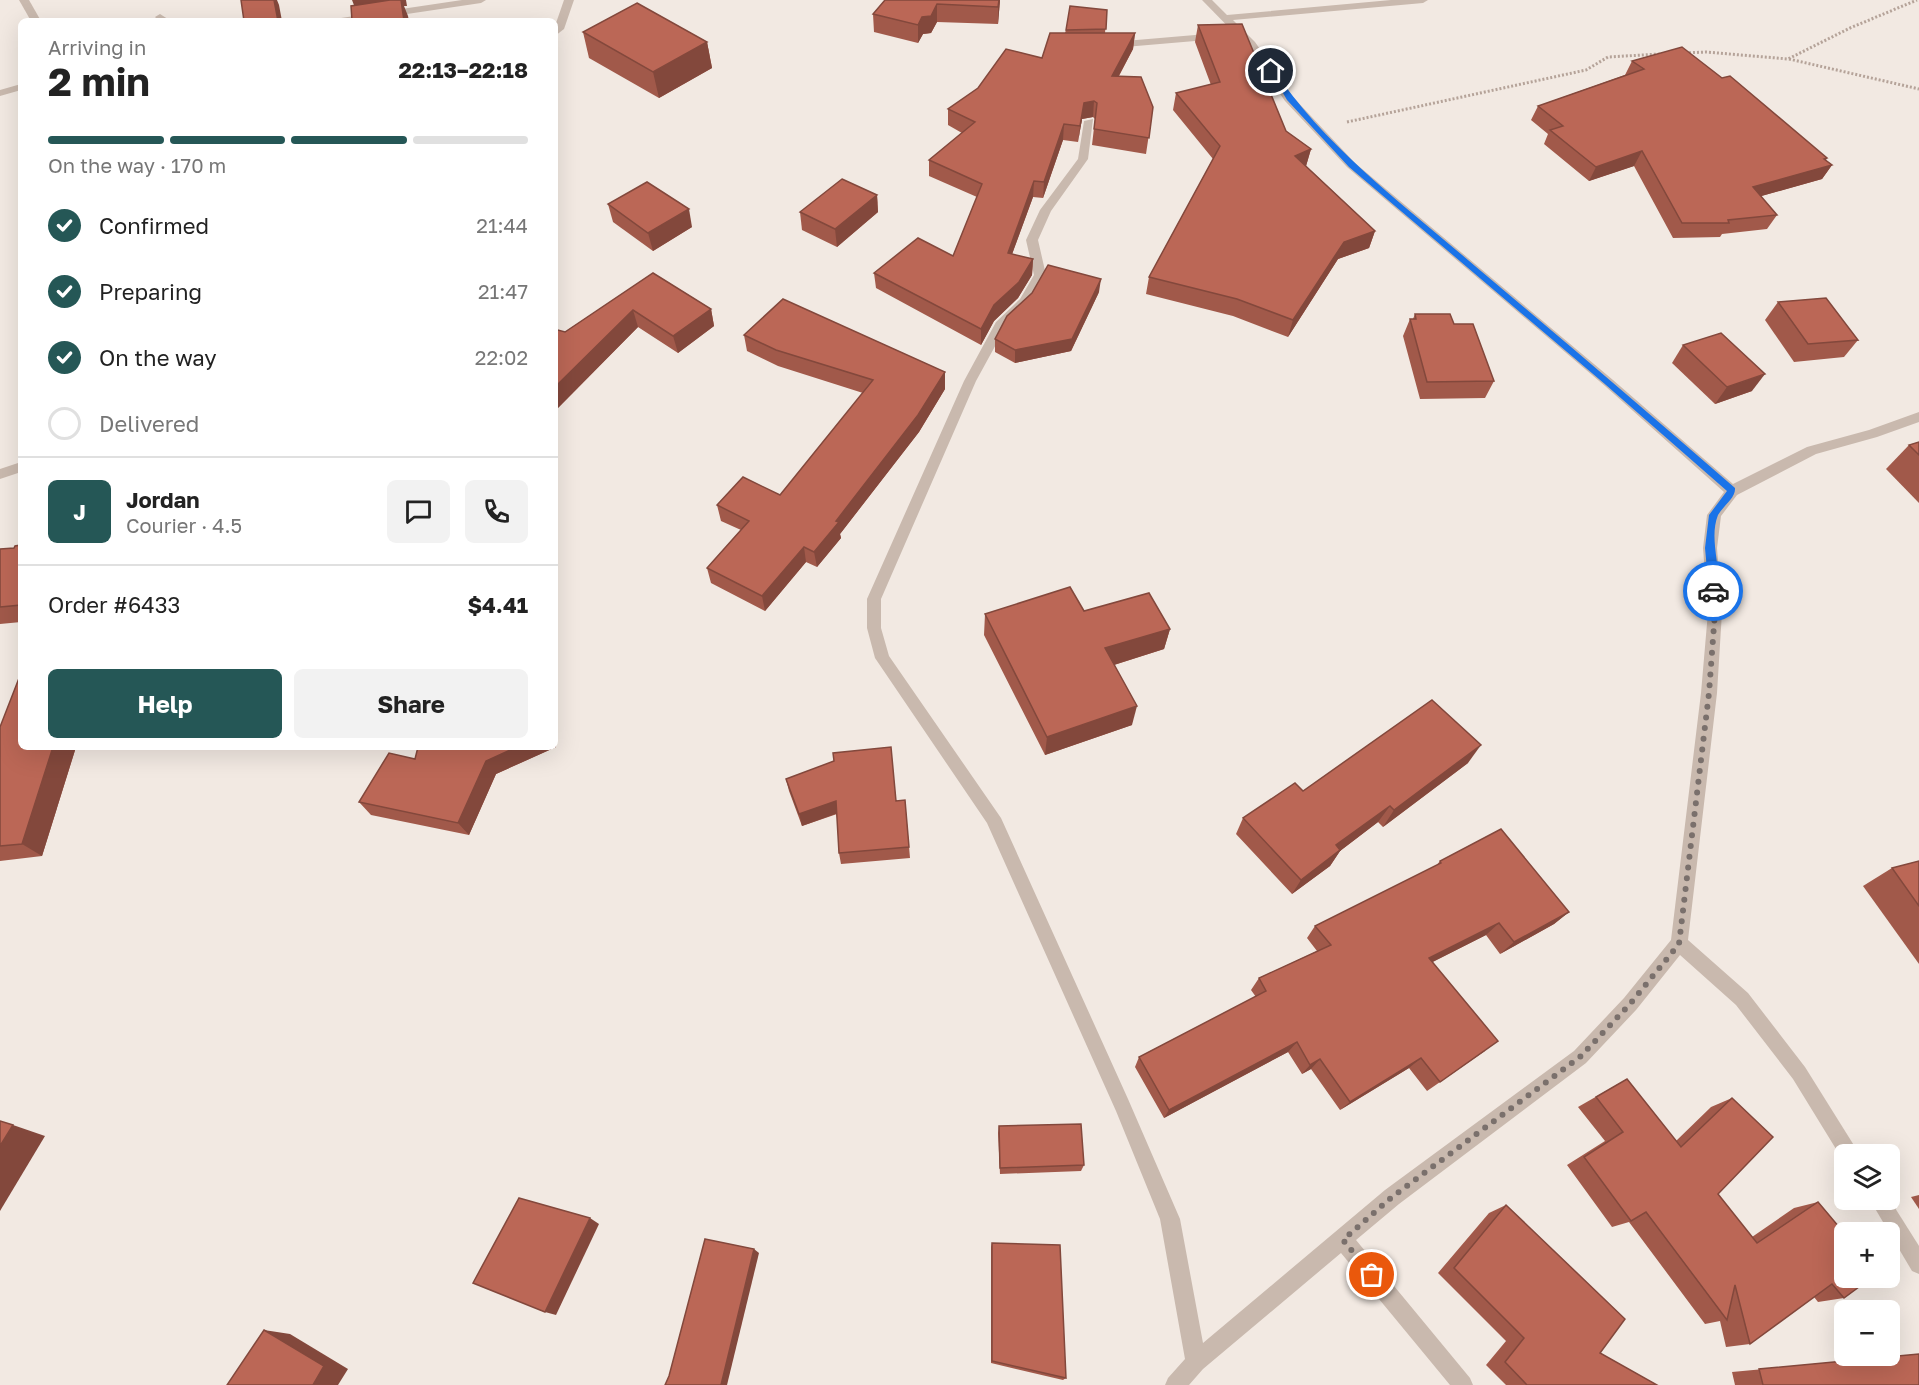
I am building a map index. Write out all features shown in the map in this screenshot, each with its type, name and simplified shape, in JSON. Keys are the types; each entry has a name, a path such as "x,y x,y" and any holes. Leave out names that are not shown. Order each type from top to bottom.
{"street":[{"path":"24,0 34,18"},
{"path":"361,18 481,0"},
{"path":"558,29 569,0"},
{"path":"1207,0 1251,44 1289,99 1352,165 1609,383 1732,491"},
{"path":"1225,18 1423,0"},
{"path":"1105,45 1195,38 1235,29"},
{"path":"0,93 18,88"},
{"path":"1089,121 1083,159 1046,210 1032,240 1040,275 1025,302 1000,325 970,381 874,599 874,628 882,658 993,818 1122,1105 1170,1218 1196,1362"},
{"path":"1175,1385 1196,1362 1392,1197 1580,1057 1630,1004 1679,944 1709,693 1715,612 1710,548 1714,515 1732,491 1812,450 1872,434 1919,417"},
{"path":"0,474 18,468"},
{"path":"1679,944 1742,999 1799,1072 1844,1144"},
{"path":"1885,1210 1919,1264"},
{"path":"1343,1240 1463,1385"}],"path":[{"path":"1788,59 1850,28 1917,0"},
{"path":"1684,53 1706,52 1788,59 1919,89"},
{"path":"1317,129 1586,70 1608,57 1662,54"}],"building":[{"path":"241,0 274,0 277,18 244,18"},
{"path":"401,0 404,18 352,18 351,6"},
{"path":"885,0 999,0 998,7 937,4 931,16 922,17 918,25 873,14"},
{"path":"637,3 707,42 653,72 583,32"},
{"path":"1070,6 1107,10 1106,29 1066,30"},
{"path":"1242,24 1286,131 1311,149 1295,156 1375,231 1344,242 1293,320 1237,299 1149,277 1220,146 1176,93 1220,82 1198,25"},
{"path":"1050,33 1135,33 1112,76 1141,77 1153,107 1149,138 1094,129 1097,103 1094,101 1084,103 1080,126 1064,124 1044,182 1034,181 1008,253 1033,259 1019,282 994,305 981,329 874,273 918,238 953,256 982,184 929,160 975,122 948,109 978,88 1006,49 1042,58"},
{"path":"1682,47 1722,78 1730,76 1827,158 1824,159 1832,165 1753,187 1777,215 1728,220 1729,223 1682,223 1642,151 1596,167 1550,130 1563,126 1538,106 1644,69 1632,61"},
{"path":"842,179 877,195 835,229 800,212"},
{"path":"647,182 689,209 648,233 608,204"},
{"path":"1048,265 1101,279 1072,339 1015,350 995,339 1007,316 1032,293"},
{"path":"653,273 711,309 673,336 633,310 558,384 558,330 565,332"},
{"path":"1826,298 1858,340 1808,344 1778,302"},
{"path":"783,299 945,372 918,415 836,521 839,522 814,552 804,547 762,596 707,568 749,521 717,505 743,477 780,495 873,380 776,350 744,335"},
{"path":"1415,314 1450,314 1454,324 1473,324 1494,381 1427,382 1410,319 1416,319"},
{"path":"1721,333 1765,374 1727,387 1683,345"},
{"path":"1919,442 1919,455 1909,445"},
{"path":"18,546 18,605 0,607 0,549"},
{"path":"1070,587 1084,611 1149,593 1170,629 1105,648 1137,706 1047,737 985,614"},
{"path":"18,681 18,750 52,750 22,844 0,846 0,727"},
{"path":"1432,700 1481,745 1394,810 1390,806 1336,845 1340,850 1301,880 1243,818 1295,783 1303,791"},
{"path":"891,747 896,801 905,800 909,847 839,853 836,801 799,814 786,779 834,761 833,753"},
{"path":"417,750 510,750 486,761 458,823 359,802 389,753 415,759"},
{"path":"1501,829 1569,912 1514,942 1499,923 1429,958 1498,1041 1440,1082 1421,1058 1350,1102 1320,1059 1310,1065 1297,1042 1169,1110 1139,1057 1266,991 1259,978 1331,945 1315,926 1441,863 1440,861"},
{"path":"1919,861 1919,906 1892,868"},
{"path":"1627,1079 1681,1147 1732,1098 1773,1137 1718,1194 1757,1243 1818,1202 1835,1222 1834,1286 1832,1284 1750,1344 1735,1285 1727,1320 1646,1212 1631,1221 1584,1157 1623,1132 1596,1097"},
{"path":"0,1121 13,1125 0,1146"},
{"path":"1081,1124 1084,1165 1000,1168 999,1126"},
{"path":"519,1198 590,1218 545,1312 473,1283"},
{"path":"1506,1205 1625,1319 1600,1353 1657,1385 1527,1385 1505,1362 1524,1338 1454,1268"},
{"path":"705,1239 754,1249 721,1385 665,1385 669,1376"},
{"path":"992,1243 1060,1245 1066,1378 992,1361"},
{"path":"1835,1288 1858,1288 1844,1298"},
{"path":"264,1330 324,1366 313,1385 227,1385"},
{"path":"1919,1354 1919,1385 1763,1385 1759,1369 1834,1362 1834,1366 1900,1366 1900,1356"}],"way so far":[{"path":"1372,1275 1343,1240 1392,1197 1580,1057 1630,1004 1679,944 1709,693 1715,612 1713,591"}],"route":[{"path":"1271,71 1289,99 1324,139 1352,165 1609,383 1732,491 1714,515 1710,548 1713,591"}]}
